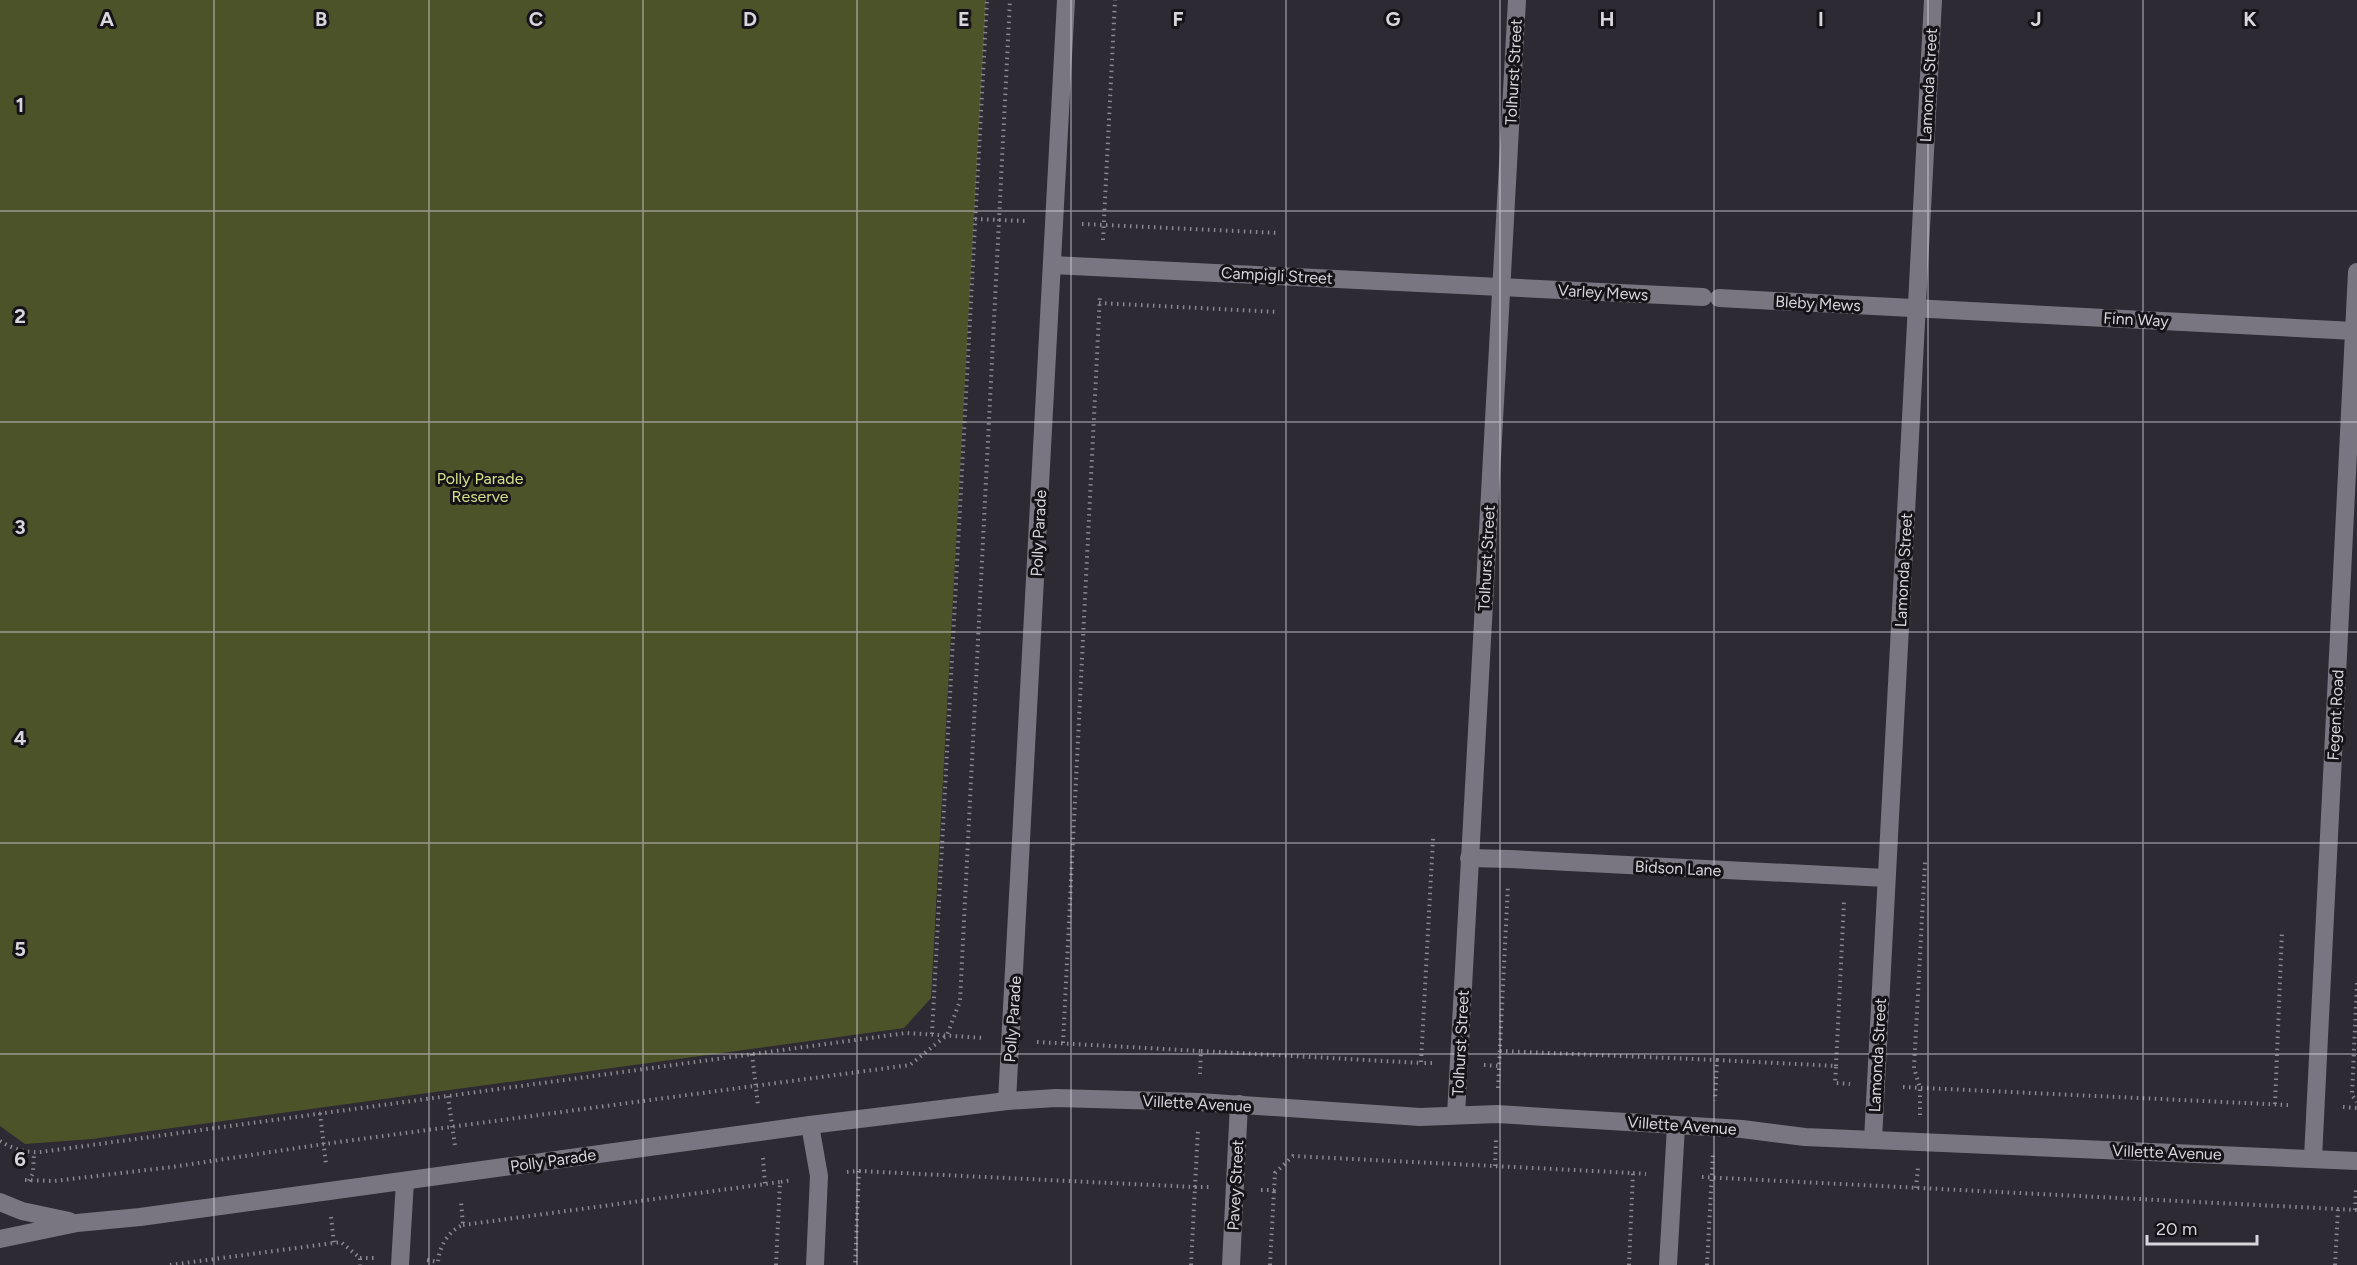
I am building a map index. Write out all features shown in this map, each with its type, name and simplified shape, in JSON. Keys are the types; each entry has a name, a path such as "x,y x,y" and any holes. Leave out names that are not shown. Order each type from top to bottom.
{"street":[{"name":"Polly Parade","path":"0,1239 77,1223 140,1217 810,1125 1007,1101 1066,0"},
{"name":"Tolhurst Street","path":"1456,1115 1517,0"},
{"name":"Lamonda Street","path":"1873,1140 1933,0"},
{"name":"Campigli Street","path":"1052,265 1502,287"},
{"name":"Fegent Road","path":"2313,1158 2357,272"},
{"name":"Varley Mews","path":"1502,287 1711,298"},
{"name":"Bleby Mews","path":"1711,298 1917,308"},
{"name":"Finn Way","path":"1917,308 2354,331"},
{"name":"Bidson Lane","path":"1469,858 1886,878"},
{"name":"Villette Avenue","path":"1007,1101 1056,1098 1239,1104 1380,1116 1497,1114 1742,1129 1805,1137 2357,1161"},
{"name":"Pavey Street","path":"1231,1265 1239,1104"},
{"path":"810,1125 819,1176 815,1265"},
{"path":"1668,1265 1676,1126"},
{"path":"400,1265 405,1180"},
{"name":"Polly Parade","path":"0,1202 22,1211 77,1223"}],"path":[{"path":"932,1034 987,0"},
{"path":"21,1179 54,1181 172,1167 324,1144 910,1065 947,1035 960,1001 1010,0"},
{"path":"1063,1043 1115,0"},
{"path":"975,219 1279,233"},
{"path":"1099,303 1278,312"},
{"path":"1495,1166 1510,859"},
{"path":"1916,1188 1920,1088 1914,1068 1925,862"},
{"path":"1845,877 1835,1083 2357,1108"},
{"path":"2275,1104 2282,932"},
{"path":"2357,983 2352,1095 2357,1102"},
{"path":"0,1141 7,1146 34,1152 906,1034 1010,1040"},
{"path":"1201,1051 1421,1063"},
{"path":"1717,1060 1836,1066"},
{"path":"30,1181 33,1173 34,1152"},
{"path":"1270,1265 1275,1173 1293,1156 2357,1210"},
{"path":"1629,1265 1634,1173"},
{"path":"463,1225 780,1182"},
{"path":"1191,1265 1195,1187 1274,1190"},
{"path":"2335,1265 2338,1209"},
{"path":"170,1265 341,1242 360,1258 360,1265"}],"green space":[{"name":"Polly Parade Reserve","path":"0,0 986,0 931,998 904,1028 92,1139 25,1144 0,1126"}]}
